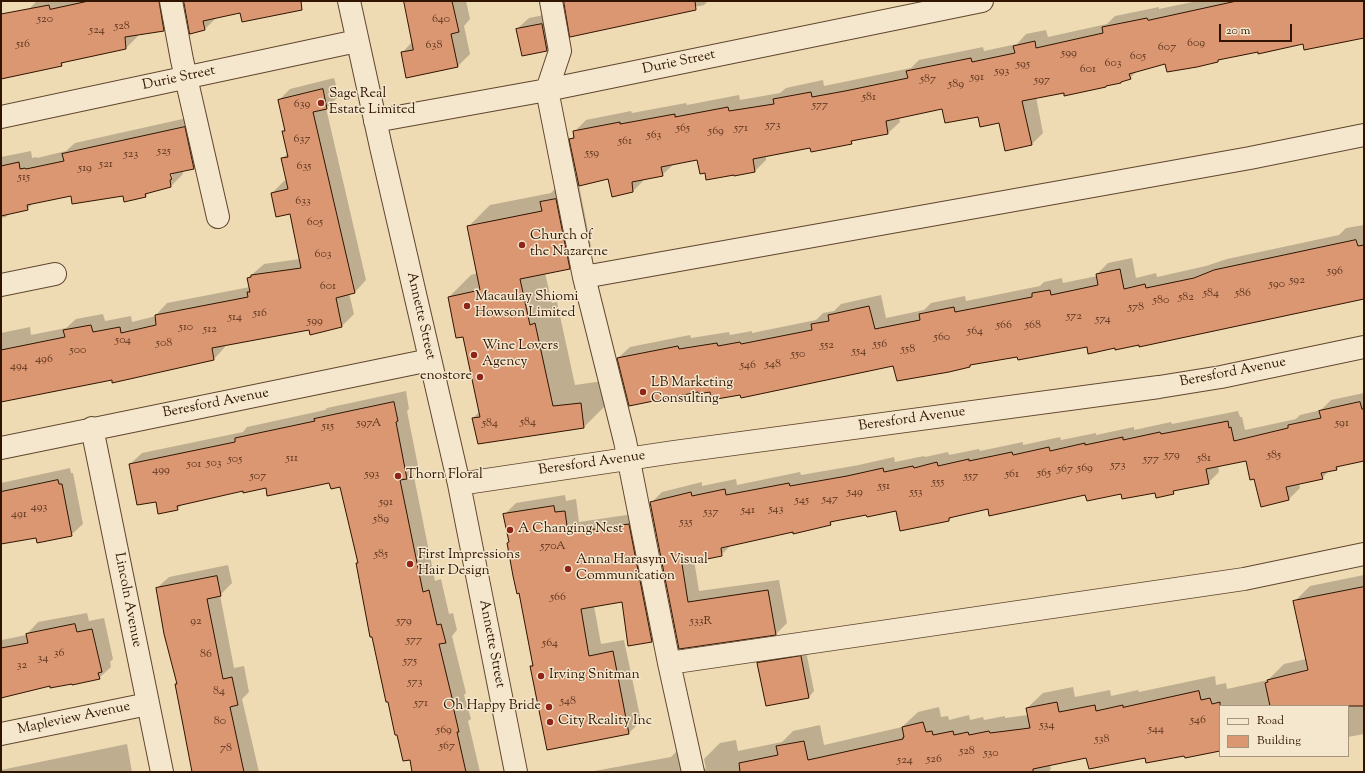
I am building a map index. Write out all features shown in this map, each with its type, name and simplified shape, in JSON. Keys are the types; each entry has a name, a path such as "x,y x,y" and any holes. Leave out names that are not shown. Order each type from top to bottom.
{"street":[{"path":"171,1 185,78 218,217"},
{"name":"Annette Street","path":"350,1 357,41 375,121 459,484 516,772"},
{"path":"551,1 560,51 547,90 584,277 625,441 669,663 693,772"},
{"name":"Durie Street","path":"375,121 547,90 982,1"},
{"name":"Durie Street","path":"1,117 357,41"},
{"path":"584,277 1250,158 1364,135"},
{"path":"1,286 55,274"},
{"name":"Beresford Avenue","path":"459,484 628,459 1159,387 1221,377 1364,347"},
{"name":"Beresford Avenue","path":"1,448 92,428 430,360"},
{"name":"Lincoln Avenue","path":"92,428 162,772"},
{"path":"669,663 1244,578 1364,554"},
{"name":"Mapleview Avenue","path":"1,734 148,704"}],"building":[{"path":"89,1 159,1 164,31 125,37 126,49 61,63 62,66 1,79 1,14 49,5 50,9"},
{"path":"184,1 301,1 302,10 242,22 240,13 203,21 205,30 190,34"},
{"path":"404,1 452,1 459,32 451,34 458,67 406,78 401,52 413,50"},
{"path":"564,1 695,1 696,10 570,37"},
{"path":"1237,1 1364,1 1364,38 1304,50 1303,44 1258,54 1258,52 1218,60 1218,62 1197,67 1167,72 1165,64 1129,74 1131,79 1106,87 1064,96 1064,93 1022,101 1032,145 1005,151 999,123 980,127 978,117 945,123 942,109 886,121 888,134 851,141 852,144 811,152 810,148 753,159 755,172 706,180 705,173 700,174 697,160 661,167 663,176 632,182 633,192 612,197 608,179 579,186 569,139 574,138 573,131 675,114 675,117 728,107 729,111 774,104 773,99 811,92 812,97 845,91 908,78 906,71 971,58 972,62 1015,53 1013,46 1035,41 1036,48 1103,33 1102,27 1147,18 1148,20"},
{"path":"542,24 547,51 522,56 516,29"},
{"path":"323,89 327,109 313,112 355,293 336,298 342,327 310,335 309,330 212,348 214,360 112,383 112,380 1,402 1,350 65,337 63,330 91,325 93,332 120,327 121,333 156,325 155,315 248,297 247,292 250,292 247,278 251,277 251,275 301,268 290,214 276,217 271,193 288,189 281,158 288,157 282,131 285,131 278,100"},
{"path":"185,127 194,169 170,174 172,179 170,180 171,187 145,194 146,197 124,202 123,196 72,204 71,196 27,205 28,210 1,216 1,166 19,162 20,169 26,169 64,161 62,154"},
{"path":"556,199 570,269 520,279 530,325 535,323 553,406 581,403 584,428 478,444 472,418 480,417 463,337 456,338 448,297 480,290 467,226 542,211 540,202"},
{"path":"1356,240 1358,246 1364,245 1364,299 1139,347 1139,345 1115,350 1115,348 1088,354 1087,347 1018,360 1017,357 970,365 970,367 949,372 897,381 893,366 741,398 740,395 711,400 710,392 698,394 698,392 629,406 617,358 678,346 679,349 717,343 718,346 740,342 741,344 812,330 811,324 829,321 828,315 869,306 875,329 920,320 919,314 954,307 955,312 1032,297 1032,293 1050,290 1051,295 1098,285 1096,274 1120,269 1124,289 1145,284 1146,288 1194,278 1214,270"},
{"path":"394,402 398,421 396,422 407,479 400,480 423,592 429,590 437,625 441,624 446,643 439,644 454,706 459,732 457,732 466,772 412,772 410,760 403,761 397,735 395,735 388,702 386,702 372,637 370,637 356,563 358,563 340,487 331,489 329,483 267,496 266,488 243,493 243,491 177,506 178,510 158,514 156,502 137,505 129,464 235,442 235,438"},
{"path":"1360,402 1362,409 1364,409 1364,461 1336,467 1337,470 1321,473 1323,479 1286,487 1289,500 1261,507 1254,479 1250,480 1246,461 1206,469 1209,484 1173,491 1174,494 1156,498 1155,493 1122,499 1121,494 1087,501 1085,495 989,516 988,509 949,518 949,521 900,531 896,511 830,522 831,525 721,548 722,556 682,564 688,602 768,590 776,635 679,649 650,502 691,492 692,496 725,489 726,495 789,483 790,486 883,468 884,472 913,466 914,468 937,462 938,466 1012,452 1013,455 1049,447 1050,451 1085,443 1085,445 1123,437 1123,440 1160,432 1161,434 1228,421 1234,441 1288,428 1288,425 1321,418 1319,411"},
{"path":"58,480 59,484 62,484 72,536 37,543 36,538 1,544 1,492"},
{"path":"554,506 555,512 565,511 568,533 629,524 652,642 628,646 622,602 581,609 589,656 613,651 629,734 547,750 530,666 533,666 519,593 517,594 513,576 507,543 509,542 503,514"},
{"path":"217,576 221,596 207,599 223,679 232,677 238,705 230,707 244,772 192,772 175,684 177,684 164,634 156,588"},
{"path":"1364,587 1364,706 1270,705 1265,683 1268,682 1267,680 1308,670 1293,601"},
{"path":"75,624 77,632 92,629 102,672 98,673 100,679 72,685 50,688 50,686 1,698 1,648 28,643 26,634"},
{"path":"801,656 809,698 766,706 757,663"},
{"path":"1199,691 1201,700 1210,698 1212,704 1220,702 1219,751 1185,758 1184,756 1146,763 1145,758 1089,769 1086,758 1033,769 1033,772 740,772 739,763 778,755 776,746 804,741 808,760 903,739 902,727 923,722 926,732 932,731 933,735 953,731 954,735 968,732 969,735 989,731 990,733 1030,728 1026,708 1057,702 1059,712 1095,705 1096,711 1123,705 1123,707"}],"place":[{"name":"Sage Real Estate Limited","path":"321,103"},
{"name":"Church of the Nazarene","path":"522,245"},
{"name":"Macaulay Shiomi Howson Limited","path":"467,306"},
{"name":"Wine Lovers Agency","path":"474,355"},
{"name":"enostore","path":"480,377"},
{"name":"LB Marketing Consulting","path":"643,392"},
{"name":"Thorn Floral","path":"398,476"},
{"name":"A Changing Nest","path":"510,530"},
{"name":"First Impressions Hair Design","path":"410,564"},
{"name":"Anna Harasym Visual Communication","path":"568,569"},
{"name":"Irving Snitman","path":"541,676"},
{"name":"Oh Happy Bride","path":"549,707"},
{"name":"City Reality Inc","path":"550,722"}]}
